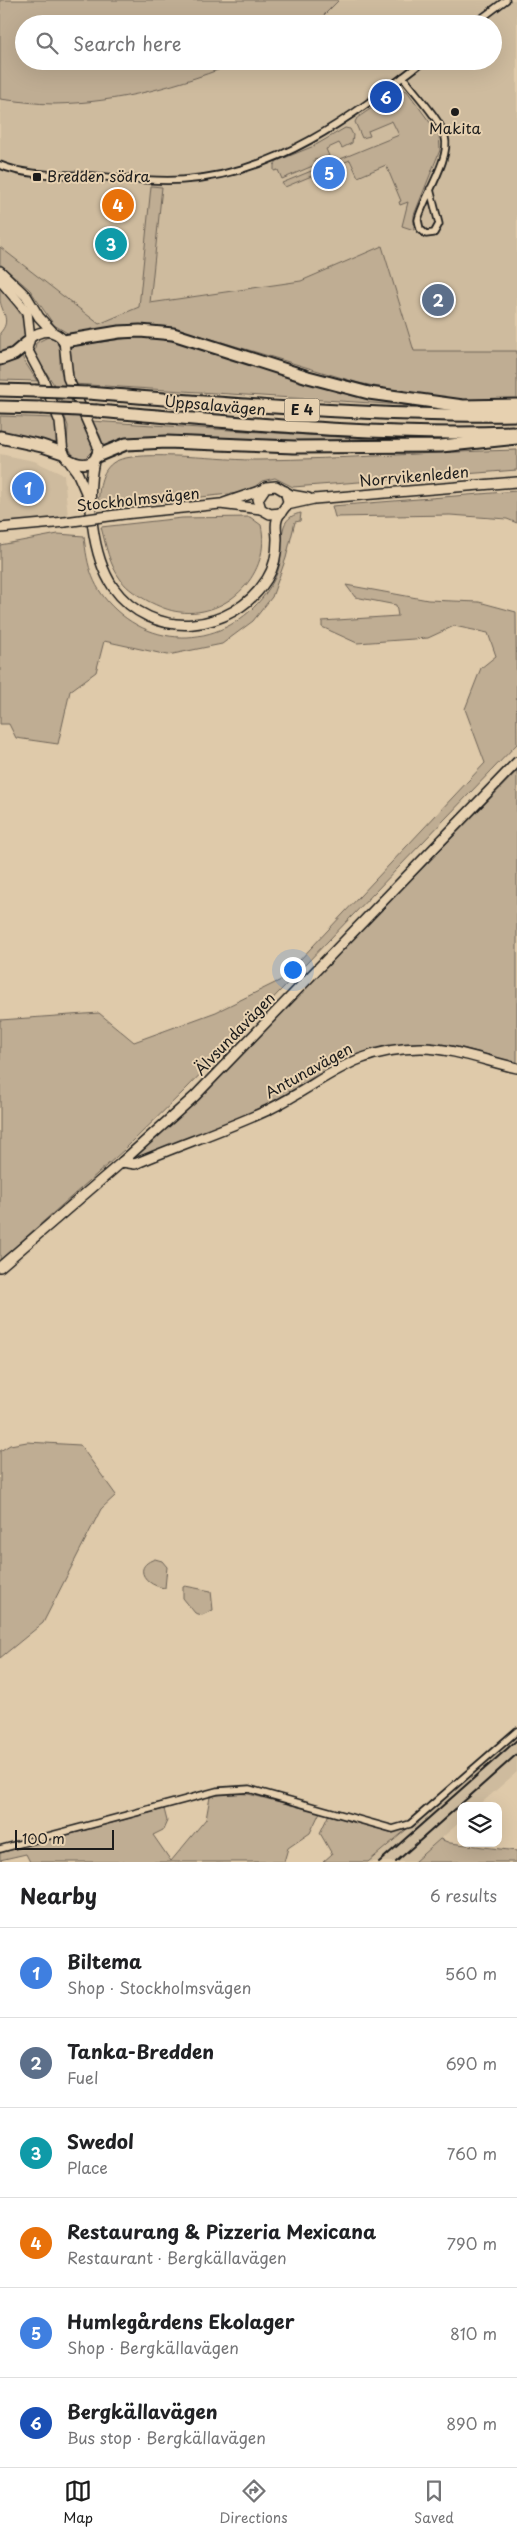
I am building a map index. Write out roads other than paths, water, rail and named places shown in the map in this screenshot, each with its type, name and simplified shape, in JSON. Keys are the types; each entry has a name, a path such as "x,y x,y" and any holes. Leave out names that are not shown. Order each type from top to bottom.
{"highway":[{"path":"64,341 119,332 140,331 173,334 308,377 369,393 463,406 517,405"},
{"path":"0,359 14,354 29,341"},
{"name":"Uppsalavägen","path":"0,390 87,392 303,410 445,416 517,415"},
{"name":"Uppsalavägen","path":"0,407 97,411 333,430 442,435 517,432"},
{"path":"0,437 42,446 65,456"},
{"path":"95,459 126,444 167,442 294,447 431,446 517,438"}],"street":[{"path":"486,15 506,0"},
{"path":"0,165 31,172 158,180 191,180 223,174 263,161 323,134 412,70"},
{"path":"403,77 438,124 445,138 444,155 430,189 418,220 420,229 426,234 434,233 440,224 430,189"},
{"path":"0,271 26,297 39,317 64,341 68,378 95,435 98,446 95,459 92,509"},
{"path":"0,280 23,306 29,319 29,356 43,379 60,422 65,456 77,472 92,509 102,566 113,587 129,605 148,617 167,624 189,626 210,623 229,615 245,603 267,578 275,560 277,541 276,521 287,505 285,491 276,486 262,490 258,499 277,541"},
{"path":"29,341 40,333 52,331"},
{"path":"65,456 77,464 87,464 95,459"},
{"name":"Norrvikenleden","path":"287,505 314,499 517,482"},
{"name":"Stockholmsvägen","path":"0,528 220,504 262,490"},
{"name":"Norrvikenleden","path":"285,491 291,495 314,499"},
{"name":"Stockholmsvägen","path":"220,504 263,511"},
{"path":"263,511 270,514 281,513"},
{"name":"Stockholmsvägen","path":"0,535 62,522"},
{"name":"Älvsundavägen","path":"0,1267 195,1096 517,762"},
{"name":"Antunavägen","path":"122,1162 135,1164 243,1122 350,1062 368,1055 396,1049 436,1049 517,1068"},
{"path":"0,1849 216,1791 240,1788 319,1808 393,1830 402,1828 410,1824 517,1731"}],"railway":[{"path":"379,1862 517,1740"},
{"path":"396,1862 517,1754"}],"place":[{"name":"Bergkällavägen","path":"386,97"},
{"name":"Makita","path":"455,112"},
{"name":"Humlegårdens Ekolager","path":"329,173"},
{"name":"Bredden södra","path":"37,177"},
{"name":"Restaurang & Pizzeria Mexicana","path":"118,205"},
{"name":"Swedol","path":"111,244"},
{"name":"Tanka-Bredden","path":"438,300"},
{"name":"Biltema","path":"28,488"}]}
